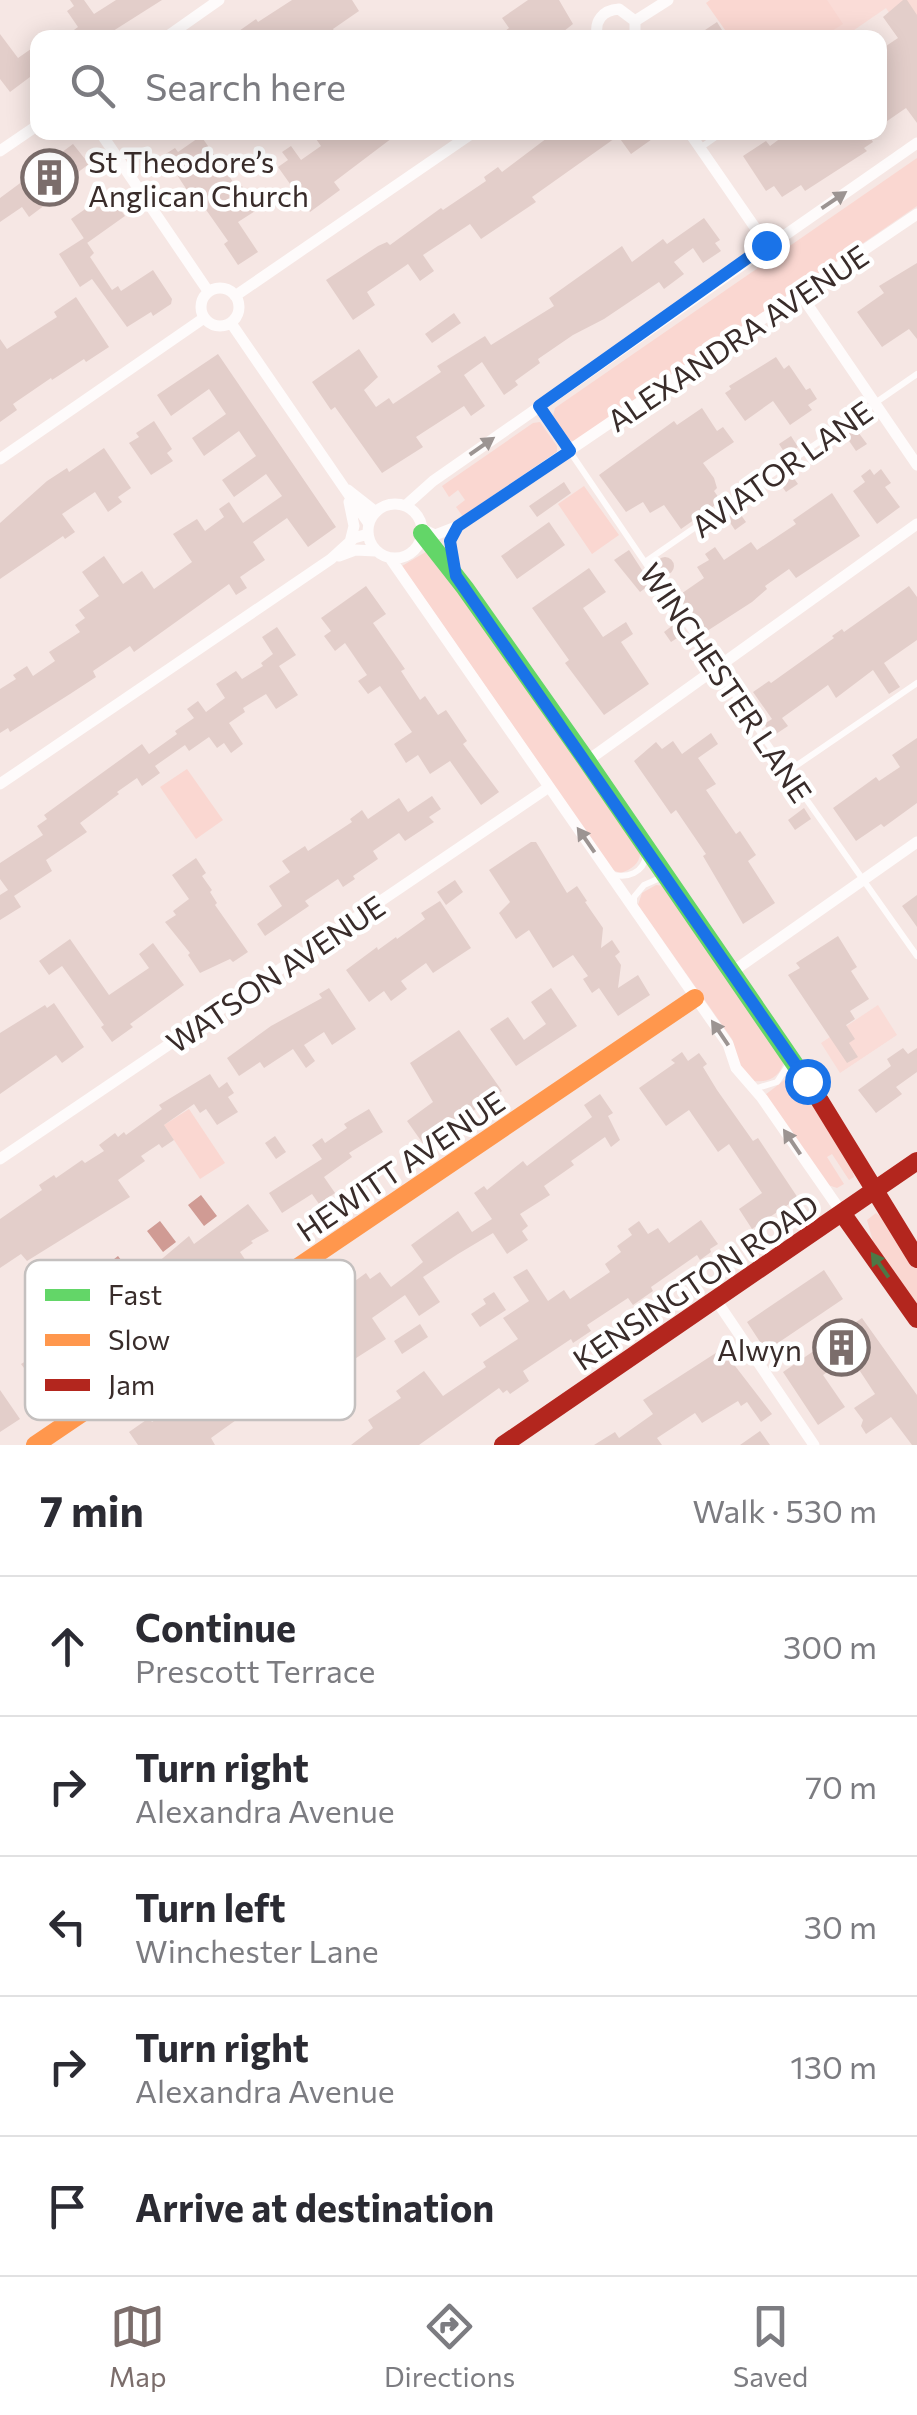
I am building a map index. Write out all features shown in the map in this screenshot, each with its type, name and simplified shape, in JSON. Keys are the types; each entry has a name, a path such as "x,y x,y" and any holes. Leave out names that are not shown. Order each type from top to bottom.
{"street":[{"path":"176,30 219,0"},
{"path":"596,0 605,12"},
{"path":"635,21 668,0"},
{"path":"597,30 605,12 619,9 635,21"},
{"path":"635,21 635,30"},
{"path":"0,151 30,130"},
{"path":"105,140 208,292"},
{"path":"235,296 462,140"},
{"path":"694,140 766,245"},
{"name":"ALEXANDRA AVENUE","path":"405,506 417,492 917,143"},
{"name":"ALEXANDRA AVENUE","path":"422,531 434,535 458,526 917,214"},
{"path":"208,292 226,289 235,296 238,309 231,323"},
{"path":"208,292 201,306 204,318 215,325 231,323"},
{"path":"801,294 917,465"},
{"path":"0,459 204,318"},
{"path":"231,323 344,490 368,529 376,551"},
{"path":"344,490 376,512"},
{"path":"344,490 354,526 350,542"},
{"path":"0,784 330,559 368,529 376,512 389,505 405,506 416,514 422,531 792,1058 917,1259"},
{"path":"587,761 917,524"},
{"path":"456,576 450,541 458,526"},
{"path":"390,558 411,552 422,531"},
{"path":"330,559 355,550 376,551 390,558 728,1044 736,1068 917,1318"},
{"name":"WATSON AVENUE","path":"0,1160 549,787"},
{"path":"732,972 917,842"},
{"name":"HEWITT AVENUE","path":"309,1260 695,998"},
{"name":"KENSINGTON ROAD","path":"504,1445 917,1161"},
{"path":"716,1300 814,1445"},
{"name":"HEWITT AVENUE","path":"36,1445 73,1420"}],"lane":[{"path":"700,148 712,140"},
{"name":"AVIATOR LANE","path":"644,562 917,374"},
{"name":"WINCHESTER LANE","path":"539,406 786,772 917,956"},
{"path":"786,772 917,684"},
{"path":"608,872 620,877 636,872 647,859 644,844"},
{"path":"635,912 634,897 644,885 660,878 670,883"},
{"path":"754,1088 777,1082 792,1058"}],"shaded area":[{"path":"715,0 917,0 917,55 886,8 854,30 735,30"},
{"path":"827,0 843,24 833,30 725,30 706,3"},
{"path":"917,158 917,206 574,442 568,439 553,416 555,408"},
{"path":"540,422 557,452 464,518 456,507 465,500 458,490 449,497 442,486"},
{"path":"584,486 619,535 592,554 558,504"},
{"path":"429,550 640,851 631,868 620,873 613,870 402,566"},
{"path":"187,769 223,820 196,839 160,787"},
{"path":"656,885 666,886 784,1060 773,1078 752,1081 741,1070 732,1039 638,905 642,893"},
{"path":"878,1005 897,1035 840,1073 821,1043"},
{"path":"792,1074 850,1161 854,1177 849,1180 832,1154 827,1157 844,1184 837,1188 828,1185 765,1095"},
{"path":"189,1109 225,1163 200,1179 164,1125"},
{"path":"201,1195 217,1216 204,1226 188,1205"},
{"path":"876,1213 887,1222 917,1266 917,1308 874,1245 867,1220"},
{"path":"160,1221 176,1242 163,1252 147,1231"}],"building":[{"path":"70,0 84,0 94,14 116,0 162,0 115,30 74,30 78,27 67,11 74,6"},
{"path":"292,0 352,0 359,11 334,30 240,30 256,19 258,22"},
{"path":"528,0 559,0 573,24 565,30 506,30 509,28 502,18"},
{"path":"903,0 917,15 917,123 906,108 887,121 887,45 898,38 883,17"},
{"path":"717,22 722,30 705,30"},
{"path":"0,34 18,58 30,50 30,77 10,92 0,79"},
{"path":"195,140 204,140 238,189 242,186 247,193 252,190 263,206 238,222 258,252 238,265 224,244 228,241 202,204 198,207 164,155 175,148 178,152"},
{"path":"317,140 389,140 334,182 340,190 310,212 278,167 288,160 282,152 291,146 301,160 321,146"},
{"path":"544,140 612,140 532,197 536,202 481,239 470,224 423,255 434,271 420,281 408,264 367,292 375,305 353,320 326,280 378,246 387,242 390,245 486,181 484,177 498,167 502,172"},
{"path":"621,140 651,140 631,154"},
{"path":"778,140 873,142 864,148 867,151 805,191 801,185 782,197 774,186 766,191 743,156 766,141 770,146"},
{"name":"St Theodore’s Anglican Church","path":"73,144 89,164 41,200 45,205 29,217 22,207 0,222 0,198"},
{"path":"108,193 125,216 87,243 71,219"},
{"path":"704,218 720,240 715,243 721,251 703,263 693,248 674,262 684,274 664,289 659,282 573,335 538,359 540,363 515,381 518,385 504,395 482,362 464,375 485,406 471,416 464,406 416,437 423,447 382,473 312,382 359,349 378,377 364,390 376,407 389,398 393,404 441,372 437,366 485,336 491,345 554,306 549,298 622,246 632,262 663,239 667,244"},
{"path":"84,238 94,253 90,257 112,290 118,286 121,291 153,270 172,299 171,304 127,327 92,279 80,287 59,254"},
{"path":"917,263 917,339 909,329 882,347 857,312 884,293 879,286"},
{"path":"76,297 109,347 13,404 17,410 0,422 0,339 7,349 57,317 54,312"},
{"path":"454,313 461,323 432,343 425,334"},
{"path":"218,354 336,527 308,547 287,518 253,542 265,560 240,577 247,588 236,595 229,584 134,652 130,646 93,671 96,677 70,694 10,732 8,728 0,733 0,689 27,666 33,676 55,661 49,652 80,632 75,625 85,618 79,610 99,596 82,572 104,556 123,584 142,571 154,589 192,562 173,534 197,519 205,531 224,517 219,509 229,502 243,523 282,496 266,474 234,497 222,480 256,456 239,431 204,456 192,438 226,414 209,389 171,416 157,395"},
{"path":"776,357 784,369 789,365 806,390 810,388 817,399 808,405 812,410 790,425 773,401 745,421 725,393 731,389 729,386"},
{"path":"702,408 717,431 723,427 734,442 703,463 714,478 714,491 721,501 681,529 664,505 650,513 643,502 626,512 599,475 674,421 677,425"},
{"path":"154,421 172,449 167,453 173,461 151,475 129,443"},
{"path":"855,428 867,444 856,451 845,435"},
{"path":"791,436 798,447 786,455 779,444"},
{"path":"104,448 131,488 118,497 122,502 108,512 95,492 62,514 75,532 0,579 0,523 47,481 67,468 69,472"},
{"path":"870,469 874,475 881,469 891,483 885,487 900,507 877,524 853,491 865,482 861,476"},
{"path":"790,473 798,484 786,492 778,481"},
{"path":"564,482 571,493 537,517 529,506"},
{"path":"832,493 860,536 796,578 789,569 765,586 767,589 752,602 704,633 678,596 704,578 697,567 709,560 705,554 715,547 724,560 751,542 757,550"},
{"path":"738,511 746,522 735,530 727,518"},
{"path":"549,522 565,545 517,579 501,556"},
{"path":"629,550 651,584 640,592 614,560"},
{"path":"665,557 674,566 665,575 656,566"},
{"path":"589,568 606,592 583,608 603,637 626,622 633,634 621,642 649,684 604,715 565,663 569,660 532,608"},
{"path":"366,586 386,614 373,623 405,669 401,671 420,700 425,696 438,715 446,710 467,741 463,744 499,792 481,805 450,761 430,774 418,755 406,763 394,744 412,732 380,686 368,694 358,681 367,675 345,643 335,651 324,636 331,631 321,618"},
{"path":"909,586 917,597 917,640 884,663 900,687 889,694 873,670 836,698 828,685 782,718 788,726 773,736 764,724 772,719 753,692"},
{"path":"677,622 685,633 671,642 664,632"},
{"path":"277,627 296,655 279,666 298,695 276,709 266,694 243,708 245,712 229,723 243,744 231,753 224,743 217,748 209,737 189,751 185,745 155,766 160,773 142,786 137,778 117,792 80,823 87,832 46,860 52,871 14,896 21,907 0,920 0,895 8,890 0,879 0,863 43,835 37,826 47,819 44,815 142,744 149,754 177,734 175,731 194,718 187,709 198,701 206,712 225,698 216,684 236,671 242,679 263,666 261,663 273,654 262,637"},
{"path":"711,733 718,744 698,758 716,784 706,790 736,834 740,831 756,855 748,861 775,903 743,924 703,856 706,854 676,810 671,814 634,761 656,742 662,749 673,741 682,754"},
{"path":"917,738 917,803 856,841 833,808 876,777 879,781 900,767 892,755"},
{"path":"432,796 441,809 429,817 434,822 405,841 399,833 373,851 378,859 353,876 355,879 343,887 338,879 305,901 309,906 265,936 257,924 282,906 269,886 290,872 282,861 305,846 308,851 352,822 350,819 362,810 368,819 399,798 408,812"},
{"path":"804,808 811,819 795,830 788,820"},
{"path":"536,842 567,893 577,886 587,901 603,928 601,948 612,940 620,952 615,956 621,965 618,988 638,975 650,995 618,1016 599,988 592,993 583,979 588,976 573,955 553,968 529,930 516,939 499,913 510,902 489,870"},
{"path":"196,858 206,873 202,876 212,890 215,905 248,952 233,962 230,959 200,973 190,953 165,922 189,899 172,875"},
{"path":"455,880 463,892 446,905 437,892"},
{"path":"917,895 917,927 902,906"},
{"path":"440,901 471,948 433,973 426,963 401,981 407,989 391,1001 384,991 369,1002 346,970 425,919 421,913"},
{"path":"838,936 857,967 851,971 869,999 850,1011 855,1019 846,1025 855,1039 849,1043 858,1057 847,1063 788,975 800,968 796,963"},
{"path":"70,939 109,995 149,968 139,954 153,943 184,985 112,1042 62,966 49,975 39,961"},
{"path":"329,988 356,1029 332,1045 324,1032 304,1045 315,1061 306,1068 293,1049 264,1068 260,1062 239,1076 227,1058 271,1026 322,998 319,994"},
{"path":"551,988 577,1026 516,1066 490,1029 508,1017 524,1040 546,1024 531,1002"},
{"path":"54,1003 84,1047 62,1063 56,1055 0,1094 0,1033"},
{"path":"459,1030 502,1091 424,1145 407,1121 433,1102 410,1063"},
{"path":"903,1048 908,1054 917,1048 917,1072 896,1087 902,1094 876,1113 858,1090 891,1066 887,1059"},
{"path":"682,1052 688,1061 699,1053 717,1090 753,1141 758,1138 798,1198 752,1229 739,1209 762,1193 729,1144 718,1152 689,1110 666,1126 639,1088 675,1063 671,1060"},
{"path":"210,1074 219,1088 227,1082 234,1093 228,1097 238,1112 217,1125 206,1109 200,1113 194,1104 164,1125 174,1140 141,1156 145,1161 118,1180 130,1197 29,1260 21,1254 0,1268 0,1219 42,1190 39,1185 54,1175 56,1178 104,1151 99,1145 115,1133 118,1137 124,1132 126,1135 162,1109 159,1105"},
{"path":"600,1094 613,1113 608,1116 620,1140 611,1147 605,1137 544,1186 550,1195 520,1214 528,1226 522,1231 528,1240 507,1254 493,1233 423,1277 440,1302 419,1316 405,1295 372,1318 386,1339 355,1359 355,1281 366,1273 370,1279 380,1272 391,1287 423,1262 411,1245 458,1211 472,1232 492,1219 474,1193 484,1186 487,1190 523,1161 527,1166 592,1117 584,1105"},
{"path":"369,1109 383,1132 349,1153 352,1157 324,1177 335,1193 319,1204 312,1194 282,1213 269,1193 322,1159 312,1145 322,1138 325,1143 347,1128 344,1124"},
{"path":"275,1136 286,1152 276,1159 265,1143"},
{"path":"248,1204 269,1231 240,1252 245,1260 161,1260 189,1236 194,1244"},
{"path":"701,1220 718,1244 711,1252 700,1260 697,1255 651,1287 653,1291 633,1305 628,1298 587,1325 591,1331 573,1343 571,1339 523,1371 529,1381 510,1394 499,1388 419,1445 351,1445 373,1428 368,1420 401,1398 396,1391 424,1371 443,1396 518,1339 503,1318 529,1301 513,1277 527,1269 548,1301 564,1290 570,1299 610,1272 605,1264 621,1252 617,1246 632,1235 628,1229 639,1221 648,1234 658,1228 669,1243"},
{"path":"824,1270 843,1299 766,1351 747,1322"},
{"path":"494,1292 506,1310 480,1327 471,1314 486,1304 483,1299"},
{"path":"862,1318 917,1395 917,1445 912,1445 891,1417 866,1434 861,1426 863,1420 854,1408 875,1394 850,1356 823,1375 845,1407 818,1425 783,1372"},
{"path":"420,1324 428,1337 402,1354 394,1341"},
{"path":"722,1349 772,1414 761,1422 747,1402 741,1406 738,1401 702,1423 695,1413 657,1438 662,1445 594,1445 615,1432 619,1438 653,1414 643,1400"},
{"path":"0,1390 20,1419 0,1432"},
{"path":"146,1420 236,1420 211,1438 215,1445 138,1445 129,1432"},
{"path":"760,1431 770,1445 740,1445"}],"traffic: fast":[{"path":"422,533 587,761 820,1101"}],"traffic: slow":[{"path":"308,1260 695,998"},
{"path":"35,1445 72,1420"}],"traffic: jam":[{"path":"820,1101 917,1259"},
{"path":"503,1445 917,1161"},
{"path":"842,1213 917,1319"}],"place":[{"name":"St Theodore’s Anglican Church","path":"49,177"},
{"name":"Alwyn","path":"841,1348"}],"route":[{"path":"766,245 539,406 570,451 458,526 450,541 456,576 807,1081"}]}
